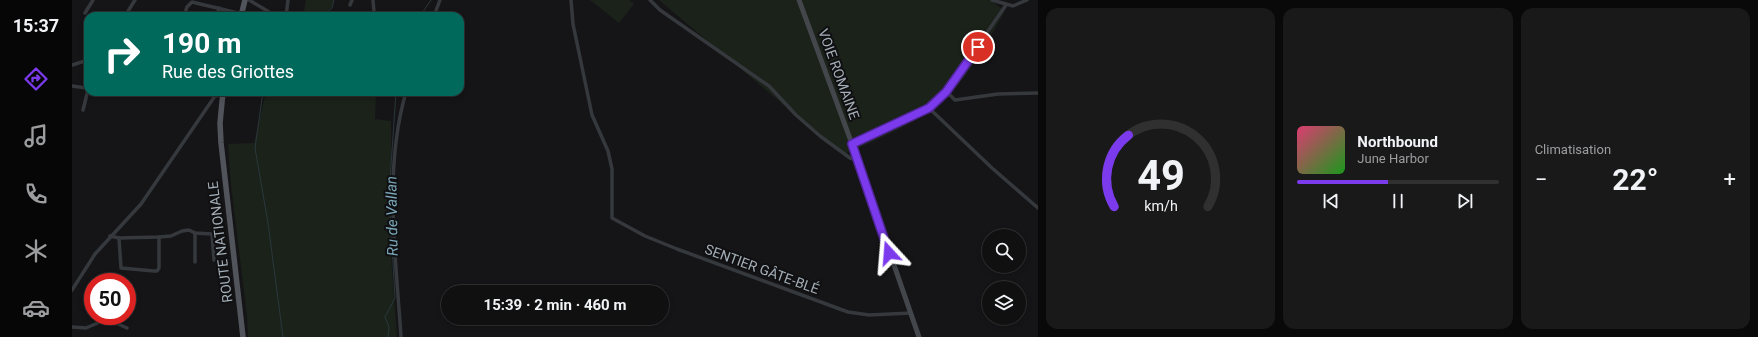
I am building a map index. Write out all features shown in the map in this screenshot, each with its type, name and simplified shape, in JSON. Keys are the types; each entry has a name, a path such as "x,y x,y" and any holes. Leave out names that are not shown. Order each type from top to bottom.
{"main road":[{"path":"243,12 245,0"},
{"name":"VOIE ROMAINE","path":"799,0 852,144 919,337"},
{"name":"ROUTE NATIONALE","path":"222,96 221,143 243,337"}],"street":[{"path":"86,12 93,0"},
{"path":"128,12 135,0"},
{"path":"249,0 269,12"},
{"path":"286,12 288,0"},
{"path":"350,5 352,0"},
{"path":"373,0 374,12"},
{"path":"436,12 440,0"},
{"name":"SENTIER GÂTE-BLÉ","path":"571,0 573,24 592,115 608,151 612,169 612,218 645,236 664,244 848,312 869,315 911,313"},
{"path":"650,0 660,10 769,86 820,136 850,158 857,160"},
{"path":"992,0 1013,6 1027,0"},
{"path":"185,12 187,7 192,2 232,12"},
{"path":"852,144 929,108 947,92 1006,5"},
{"path":"218,12 219,8"},
{"path":"72,65 84,61"},
{"path":"72,86 84,88"},
{"path":"947,92 955,100 966,100 998,94 1038,93"},
{"path":"83,110 86,96"},
{"path":"72,290 95,254 141,204 215,96"},
{"path":"401,337 393,186 400,117 405,96"},
{"path":"929,108 992,168 1038,208"},
{"path":"110,236 119,238 159,237 179,234 182,231 190,230 195,233 212,234 214,260"},
{"path":"195,233 195,262"},
{"path":"119,238 122,268 157,271 159,268 159,237"},
{"path":"72,327 86,328 107,319 127,328"}],"shaded area":[{"path":"306,0 334,0 332,7 326,12 304,12"},
{"path":"590,0 629,0 634,4 619,23"},
{"path":"659,0 990,0 1005,11 986,45 964,78 937,106 898,130 843,155"},
{"path":"265,96 376,96 375,119 391,121 391,256 397,337 248,337 247,316 231,185 228,144 254,143"}],"waterway":[{"path":"328,12 332,8 334,0"},
{"name":"Ru de Vallan","path":"423,12 431,0"},
{"path":"262,96 255,148 268,223 283,337"},
{"name":"Ru de Vallan","path":"388,337 389,327 385,317 395,298 389,195 396,96"}],"route":[{"path":"889,253 852,144 929,108 946,92 978,47"}]}
